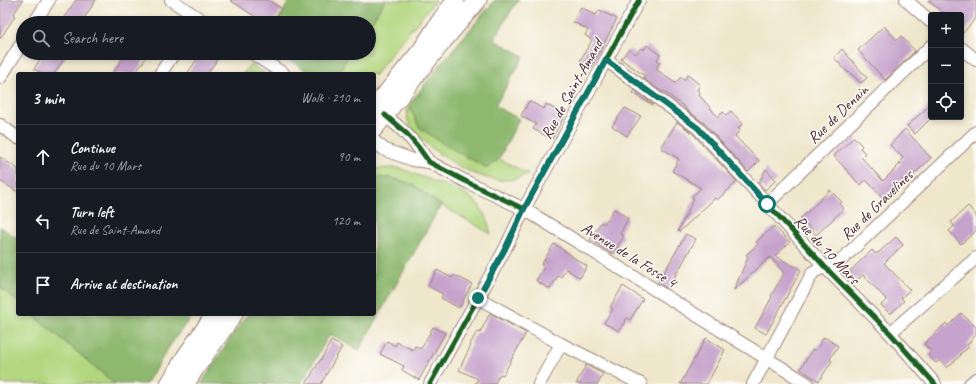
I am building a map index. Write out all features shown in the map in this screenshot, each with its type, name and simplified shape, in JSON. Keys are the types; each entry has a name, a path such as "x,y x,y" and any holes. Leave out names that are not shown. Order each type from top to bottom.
{"main road":[{"path":"378,110 456,0"},
{"path":"378,110 444,40 478,0"},
{"path":"168,384 214,316"},
{"path":"186,384 233,316"}],"street":[{"path":"39,16 49,0"},
{"path":"171,0 192,16"},
{"name":"Rue de Saint-Amand","path":"430,384 505,249 524,209 639,0"},
{"path":"906,0 928,19"},
{"name":"Rue de Denain","path":"767,204 929,48"},
{"path":"964,50 976,60"},
{"path":"0,78 16,52"},
{"path":"161,72 169,60"},
{"path":"263,60 281,72"},
{"name":"Rue du 10 Mars","path":"606,60 698,128 825,268 890,333 935,384"},
{"name":"Avenue de la Fosse 4","path":"378,110 407,134 429,162"},
{"path":"0,125 16,137"},
{"name":"Rue de Gravelines","path":"753,384 813,272 836,265 976,132"},
{"name":"Avenue de la Fosse 4","path":"376,143 385,150 413,160 429,162 524,209 808,384"},
{"path":"890,333 976,258"},
{"path":"478,298 561,344 641,384"},
{"path":"539,384 561,344"},
{"path":"970,384 976,379"}],"green space":[{"path":"290,0 385,0 375,16 280,16"},
{"path":"385,0 436,0 376,73 376,72 338,72 346,60 376,60 375,16"},
{"path":"495,0 519,0 494,40 524,56 495,106 519,119 499,159 487,168 445,145 419,127 409,105 439,66"},
{"path":"289,60 346,60 338,72 309,72"},
{"path":"250,64 263,72 244,72"},
{"path":"409,105 419,127 487,168 499,159 529,174 511,180 497,180 460,167 439,154 414,131 409,124 408,119"},
{"path":"399,168 459,191 470,197 479,205 487,219 491,234 441,205 412,184 393,178 376,177 376,169"},
{"path":"376,177 392,178 412,184 441,205 359,350 330,334 301,384 201,384 231,337 247,316 376,316"},
{"path":"0,227 16,238 16,300 0,287"},
{"path":"0,287 16,300 16,316 34,316 115,384 0,384"},
{"path":"34,316 192,316 171,344 146,384 115,384"}],"building":[{"path":"0,0 23,0 13,15 15,16 0,39"},
{"path":"76,0 96,0 86,16 65,16"},
{"path":"230,0 268,0 282,9 278,16 254,16"},
{"path":"928,0 976,0 976,18 964,32 964,12 942,12"},
{"path":"581,7 596,15 599,10 617,19 591,67 580,61 592,40 585,35 588,30 573,22"},
{"path":"884,26 897,40 901,36 915,51 885,80 858,50"},
{"path":"647,45 660,55 657,60 660,62 656,69 675,83 681,77 684,80 688,75 700,85 697,90 700,92 699,95 718,117 723,112 726,115 731,111 743,124 738,128 740,130 735,136 759,161 748,172 704,123 663,91 662,92 643,78 645,76 621,59 629,49 636,54 641,48 644,50"},
{"path":"842,49 867,78 861,83 849,72 848,73 834,58"},
{"path":"40,60 63,60 55,72 39,72 34,69"},
{"path":"121,60 144,60 136,72 113,72"},
{"path":"196,60 217,60 208,72 188,72"},
{"path":"635,90 653,104 653,105 633,93"},
{"path":"529,101 544,109 546,104 565,115 552,139 533,129 536,124 521,116"},
{"path":"928,107 929,120 915,134 907,126"},
{"path":"625,108 641,116 627,136 612,126"},
{"path":"677,122 693,134 737,182 717,200 715,198 679,232 678,231 694,199 692,196 701,188 672,171 679,159 661,148"},
{"path":"905,129 931,158 910,178 908,176 884,199 866,180 860,185 834,156 854,137 862,146 860,148 865,153 861,157 883,181 901,163 899,162 903,158 890,145"},
{"path":"0,157 16,168 16,191 0,181"},
{"path":"766,169 776,180 765,190 759,183"},
{"path":"830,190 842,202 840,204 844,209 816,235 801,218"},
{"path":"968,206 976,215 976,231 961,244 949,231 954,226 951,222"},
{"path":"614,209 628,218 620,234 624,236 613,254 590,240 601,222 604,224"},
{"path":"774,226 790,242 775,256 801,270 766,334 755,328 784,273 770,257 734,290 748,257 746,255 758,244 756,242"},
{"path":"686,234 696,239 668,289 658,283"},
{"path":"896,237 903,245 884,263 910,290 901,298 904,301 890,314 881,305 887,300 863,275 857,280 850,271 872,250 876,254 878,253"},
{"path":"554,244 587,266 580,278 566,269 561,277 558,276 550,289 536,281 544,267 541,265"},
{"path":"437,270 452,278 454,275 472,284 459,308 441,298 443,294 428,286"},
{"path":"623,286 643,299 630,320 627,318 619,331 604,323 613,309 610,307"},
{"path":"490,313 526,333 503,375 500,374 494,384 475,384 478,379 459,370 471,345 470,344 477,332 480,333"},
{"path":"961,313 976,327 976,335 967,345 969,347 947,368 940,360 936,363 928,355 932,352 924,344 946,323 948,326"},
{"path":"433,327 445,333 419,380 402,370 404,366 380,354 387,341 395,346 397,342 413,350 415,346 421,349"},
{"path":"824,337 838,346 830,359 832,361 819,381 800,369 813,349 815,351"},
{"path":"706,338 725,350 707,384 680,384"},
{"path":"331,341 342,347 321,384 306,384 321,360"},
{"path":"586,365 603,374 598,384 576,384"}],"cycle path":[{"path":"430,384 505,249 524,209 639,0"},
{"path":"606,60 698,128 825,267 890,333 935,384"},
{"path":"385,115 407,134 429,162 524,209"}],"route":[{"path":"478,298 505,249 524,209 606,60 698,128 767,204"}]}
